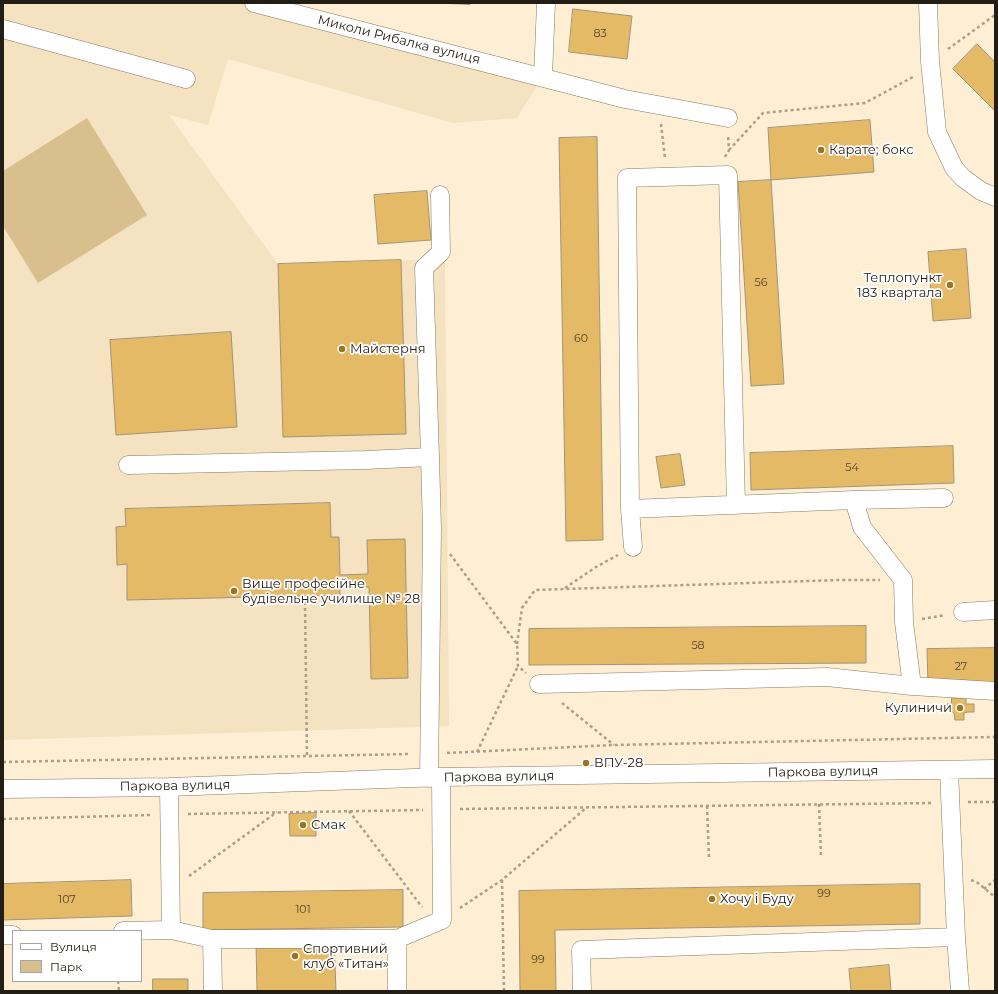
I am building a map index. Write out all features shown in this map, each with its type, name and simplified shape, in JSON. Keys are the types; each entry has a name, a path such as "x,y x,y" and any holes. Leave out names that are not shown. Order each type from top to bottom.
{"street":[{"name":"Миколи Рибалка вулиця","path":"254,3 276,6 625,99 728,118"},
{"path":"543,77 546,3"},
{"path":"928,3 930,62 937,132 954,168 963,178 981,191 995,197"},
{"path":"3,29 186,80"},
{"path":"632,547 630,509 627,178 728,175 736,504"},
{"path":"142,931 172,930 212,939 397,939 439,922 441,809 430,754 432,530 424,268 441,252 440,195"},
{"path":"128,465 430,457"},
{"path":"630,509 736,504 944,498"},
{"path":"854,500 862,527 903,580 904,622 912,686"},
{"path":"963,612 995,610"},
{"path":"539,684 827,676 912,686 995,691"},
{"name":"Паркова вулиця","path":"3,789 169,787 435,778 995,769"},
{"path":"949,770 956,937 960,991"},
{"path":"169,787 172,930"},
{"path":"582,991 581,950 956,937"},
{"path":"212,939 214,991"},
{"path":"397,939 397,991"}],"path":[{"path":"717,175 728,150 763,113 865,103 910,79 930,62 995,15"},
{"path":"728,118 728,150"},
{"path":"661,120 667,177"},
{"path":"432,530 517,644"},
{"path":"564,589 596,567 632,547"},
{"path":"477,752 518,666 517,644 522,608 535,590 838,580 903,580"},
{"path":"305,602 307,756"},
{"path":"904,622 963,612"},
{"path":"518,666 614,746"},
{"path":"3,762 430,754 614,746 995,738"},
{"path":"3,819 169,814 441,809 995,802"},
{"path":"819,804 821,856"},
{"path":"707,806 709,858"},
{"path":"349,811 439,922 502,880 586,808"},
{"path":"171,889 278,812"},
{"path":"953,870 978,883 995,897"},
{"path":"502,880 504,991"},
{"path":"984,889 995,880"}],"shaded area":[{"path":"3,3 254,3 543,77 517,118 453,123 228,59 208,125 169,115 278,264 445,259 449,726 3,740"}],"green space":[{"path":"87,118 147,215 38,283 3,226 3,171"}],"building":[{"path":"437,3 470,3 470,4"},
{"path":"573,9 632,16 627,59 569,52"},
{"path":"977,44 995,62 995,111 953,69"},
{"name":"Карате; бокс","path":"870,120 874,172 771,180 768,128"},
{"path":"597,137 603,540 566,541 559,138"},
{"path":"771,180 784,384 751,386 738,182"},
{"path":"427,191 431,240 378,244 374,195"},
{"name":"Теплопункт 183 квартала","path":"966,249 971,318 933,321 928,252"},
{"name":"Майстерня","path":"401,260 406,434 283,437 278,264"},
{"path":"231,332 237,427 116,435 110,340"},
{"path":"953,446 954,483 751,490 750,453"},
{"path":"680,454 685,485 661,488 656,457"},
{"name":"Вище професійне будівельне училище № 28","path":"330,503 331,537 339,537 340,575 368,574 367,540 405,539 408,678 371,679 369,587 340,587 340,595 127,600 127,564 117,565 116,527 126,526 125,509"},
{"path":"866,626 866,663 529,665 529,629"},
{"path":"995,648 995,684 928,685 927,649"},
{"name":"Кулиничи","path":"952,698 966,698 966,704 974,704 974,712 964,713 964,720 955,720 954,713 947,711 947,704 951,704"},
{"name":"Смак","path":"316,813 316,836 290,836 289,814"},
{"path":"131,880 132,916 3,920 3,884"},
{"path":"920,884 920,924 555,930 556,991 520,991 519,891"},
{"path":"403,890 403,927 203,930 203,893"},
{"name":"Спортивний клуб «Титан»","path":"334,939 336,991 257,991 256,942"},
{"path":"889,965 891,991 851,991 849,969"},
{"path":"153,979 188,979 188,991 153,991"}],"place":[{"name":"Карате; бокс","path":"821,150"},
{"name":"Теплопункт 183 квартала","path":"950,285"},
{"name":"Майстерня","path":"342,349"},
{"name":"Вище професійне будівельне училище № 28","path":"234,591"},
{"name":"Кулиничи","path":"960,708"},
{"name":"ВПУ-28","path":"586,763"},
{"name":"Смак","path":"303,825"},
{"name":"Хочу і Буду","path":"712,899"},
{"name":"Спортивний клуб «Титан»","path":"295,956"}]}
